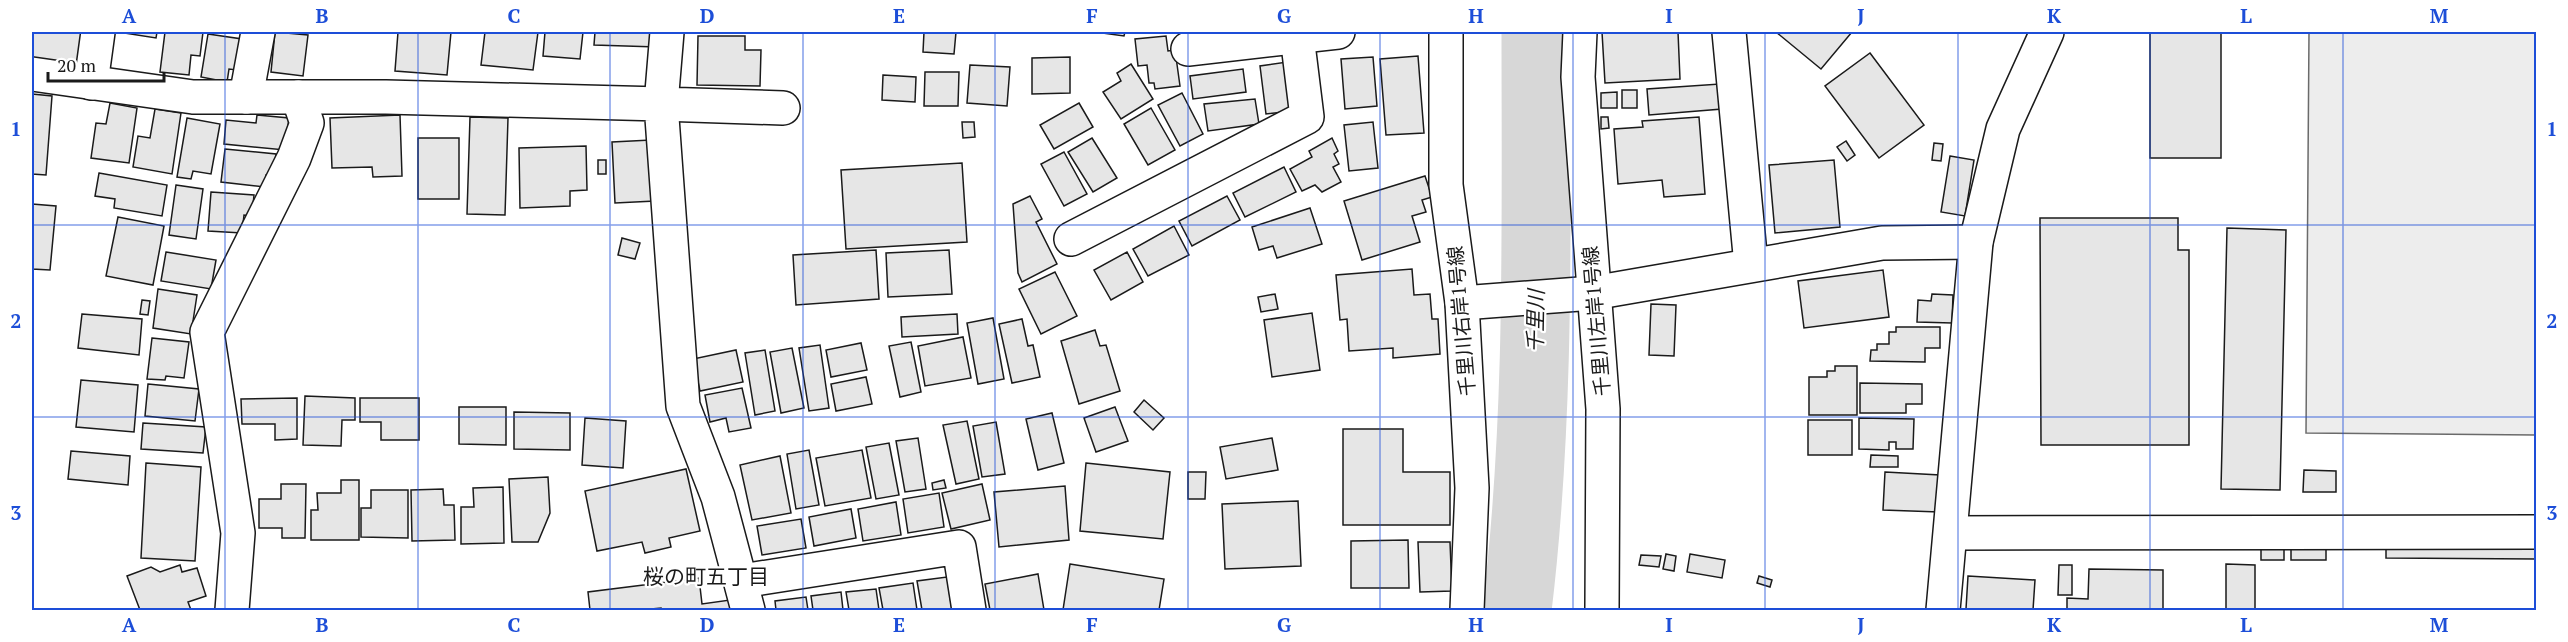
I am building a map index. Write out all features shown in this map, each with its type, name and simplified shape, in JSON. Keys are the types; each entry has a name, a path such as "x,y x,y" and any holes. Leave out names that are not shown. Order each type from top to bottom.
{"street":[{"path":"91,82 98,32"},
{"path":"246,97 258,32"},
{"path":"667,32 660,104 683,406 718,497 745,596 959,548 969,610"},
{"path":"1188,49 1338,32"},
{"name":"千里川右岸1号線","path":"1446,32 1446,185 1462,303 1473,488 1467,610"},
{"name":"千里川左岸1号線","path":"1580,32 1578,77 1603,409 1602,610"},
{"path":"1729,32 1751,265"},
{"path":"1943,610 1952,533 1976,242 2003,129 2047,32"},
{"path":"1071,238 1307,117 1297,36"},
{"path":"32,74 193,97 298,97 783,108"},
{"path":"232,610 238,533 207,332 294,158 307,123 298,97"},
{"path":"1462,303 1593,293 1882,243 1976,242"},
{"path":"1952,533 2536,532"}],"shaded area":[{"path":"2309,32 2536,32 2536,435 2306,433"}],"building":[{"path":"32,32 82,33 76,69 32,62"},
{"path":"118,32 157,32 156,38"},
{"path":"165,32 203,32 200,56 191,55 189,75 160,72"},
{"path":"275,32 308,35 303,76 271,72"},
{"path":"398,32 451,32 447,75 395,71"},
{"path":"485,32 538,32 533,70 481,65"},
{"path":"545,32 583,32 580,59 543,56"},
{"path":"595,32 657,32 657,47 594,45"},
{"path":"924,32 956,32 954,54 923,52"},
{"path":"1095,32 1125,32 1124,36"},
{"path":"1602,32 1678,32 1680,79 1605,83"},
{"path":"1776,32 1852,32 1821,69"},
{"path":"2150,32 2221,32 2221,158 2150,158"},
{"path":"208,34 242,39 237,70 229,69 227,82 201,77"},
{"path":"698,36 745,36 745,50 761,50 760,86 697,85"},
{"path":"1166,36 1168,51 1175,50 1180,86 1155,89 1154,83 1149,83 1147,65 1138,66 1135,39"},
{"path":"1870,53 1924,125 1879,158 1825,86"},
{"path":"1418,56 1424,133 1386,135 1380,59"},
{"path":"1070,57 1070,93 1032,94 1032,58"},
{"path":"1373,57 1377,106 1345,109 1341,59"},
{"path":"1287,62 1293,111 1266,114 1260,66"},
{"path":"1131,64 1153,99 1121,119 1103,92 1121,81 1117,73"},
{"path":"970,65 1010,67 1007,106 967,103"},
{"path":"1243,69 1246,92 1193,99 1190,76"},
{"path":"925,72 959,72 958,106 924,106"},
{"path":"883,75 916,77 915,102 882,100"},
{"path":"1720,84 1722,109 1649,115 1647,89"},
{"path":"1622,90 1637,90 1637,108 1622,108"},
{"path":"1617,92 1617,108 1601,108 1601,93"},
{"path":"1182,93 1203,134 1180,146 1158,105"},
{"path":"32,94 52,96 46,175 32,174"},
{"path":"1255,99 1259,124 1208,131 1204,104"},
{"path":"110,103 137,108 129,163 91,158 96,123 106,124"},
{"path":"1079,103 1093,127 1054,149 1040,125"},
{"path":"1151,108 1175,150 1148,165 1124,124"},
{"path":"155,109 181,113 172,174 133,167 138,136 150,138"},
{"path":"257,115 289,118 285,150 224,144 226,120 256,123"},
{"path":"400,115 402,176 373,177 372,167 332,168 330,118"},
{"path":"470,117 508,118 505,215 467,214"},
{"path":"1601,117 1608,117 1609,128 1601,129"},
{"path":"1699,117 1705,194 1664,197 1662,180 1618,184 1614,129 1643,127 1642,121"},
{"path":"187,118 220,124 211,174 193,171 191,179 177,177"},
{"path":"962,122 974,122 975,137 963,138"},
{"path":"1373,122 1378,168 1349,171 1344,125"},
{"path":"418,138 459,138 459,199 418,199"},
{"path":"1092,138 1117,178 1093,192 1068,152"},
{"path":"1332,138 1338,151 1334,154 1339,164 1333,167 1341,182 1322,192 1315,185 1302,191 1290,169 1312,157 1309,151"},
{"path":"651,140 655,201 615,203 612,142"},
{"path":"1846,141 1855,155 1847,161 1837,147"},
{"path":"1934,143 1943,144 1941,161 1932,160"},
{"path":"586,146 587,190 570,191 570,206 520,208 519,148"},
{"path":"225,149 276,154 273,176 266,175 265,187 221,182"},
{"path":"1064,152 1087,194 1064,206 1041,164"},
{"path":"1950,156 1974,160 1965,216 1941,212"},
{"path":"598,160 606,160 606,174 598,174"},
{"path":"1834,160 1840,227 1775,233 1769,165"},
{"path":"962,163 967,242 846,249 841,170"},
{"path":"1284,167 1296,192 1245,217 1233,193"},
{"path":"99,173 167,185 162,216 114,208 115,199 95,196"},
{"path":"1425,176 1432,197 1422,200 1426,212 1412,216 1420,242 1362,260 1344,201"},
{"path":"176,185 203,189 196,239 169,235"},
{"path":"211,192 254,195 252,216 244,215 242,233 208,231"},
{"path":"1030,196 1042,219 1036,222 1057,264 1022,282 1018,273 1013,204"},
{"path":"1227,196 1240,220 1192,246 1179,221"},
{"path":"32,204 56,206 50,270 32,269"},
{"path":"1310,208 1322,244 1277,258 1273,246 1259,250 1252,227"},
{"path":"118,217 164,226 153,285 106,276"},
{"path":"2040,218 2178,218 2178,250 2189,250 2189,445 2041,445"},
{"path":"1174,226 1189,255 1148,276 1133,249"},
{"path":"2227,228 2286,230 2280,490 2221,489"},
{"path":"622,238 640,243 635,259 618,255"},
{"path":"876,250 879,299 796,305 793,255"},
{"path":"949,250 952,294 888,297 886,253"},
{"path":"166,252 216,260 211,289 161,281"},
{"path":"1127,252 1143,282 1111,300 1094,270"},
{"path":"1412,269 1414,295 1430,294 1432,319 1438,319 1440,354 1393,358 1393,348 1349,351 1347,319 1340,320 1336,275"},
{"path":"1883,270 1889,317 1804,328 1798,281"},
{"path":"1055,272 1077,316 1041,334 1019,289"},
{"path":"158,289 197,295 191,334 153,328"},
{"path":"1275,294 1278,309 1261,312 1258,297"},
{"path":"1932,294 1953,295 1952,323 1917,322 1918,300 1931,301"},
{"path":"142,300 150,301 148,315 140,314"},
{"path":"1651,304 1676,305 1674,356 1649,355"},
{"path":"1312,313 1320,370 1272,377 1264,320"},
{"path":"82,314 142,319 139,355 78,348"},
{"path":"957,314 958,334 902,337 901,317"},
{"path":"993,318 1004,379 978,384 967,323"},
{"path":"1022,319 1028,346 1033,345 1040,377 1012,383 999,324"},
{"path":"1896,327 1940,327 1940,348 1925,348 1925,362 1870,361 1871,350 1877,350 1877,344 1889,344 1889,332 1896,332"},
{"path":"1095,330 1100,346 1106,345 1120,391 1079,404 1061,341"},
{"path":"963,337 971,378 925,386 918,346"},
{"path":"152,338 189,342 184,378 166,376 165,380 147,379"},
{"path":"911,342 921,392 900,397 889,346"},
{"path":"861,343 867,370 831,377 826,350"},
{"path":"820,345 829,408 809,411 799,348"},
{"path":"792,348 804,408 781,413 770,352"},
{"path":"736,350 743,382 700,391 693,359"},
{"path":"765,350 775,411 755,415 745,353"},
{"path":"1835,366 1857,366 1857,415 1809,415 1809,377 1827,377 1827,371 1835,371"},
{"path":"866,377 872,404 836,411 831,384"},
{"path":"81,380 138,385 134,432 76,427"},
{"path":"1860,383 1922,384 1922,404 1906,404 1906,413 1860,413"},
{"path":"148,384 199,389 195,421 145,416"},
{"path":"742,388 751,428 729,432 726,418 710,422 705,395"},
{"path":"305,396 355,398 355,420 342,420 341,446 303,445"},
{"path":"297,398 297,439 275,440 275,424 242,424 241,399"},
{"path":"360,398 419,398 419,440 381,440 381,422 360,422"},
{"path":"1144,400 1164,418 1153,430 1134,412"},
{"path":"459,407 506,407 506,445 459,444"},
{"path":"1115,407 1128,441 1096,452 1084,418"},
{"path":"514,412 570,413 570,450 514,449"},
{"path":"1052,413 1064,463 1038,470 1026,419"},
{"path":"585,418 626,421 623,468 582,465"},
{"path":"1859,418 1914,419 1913,449 1896,449 1896,442 1889,442 1889,450 1859,449"},
{"path":"1808,420 1852,420 1852,455 1808,455"},
{"path":"967,421 979,479 956,484 943,425"},
{"path":"996,422 1005,474 982,477 973,426"},
{"path":"143,423 206,427 203,453 141,449"},
{"path":"1343,429 1403,429 1403,472 1450,472 1450,525 1343,525"},
{"path":"918,438 926,489 905,492 896,441"},
{"path":"1272,438 1278,470 1226,479 1220,447"},
{"path":"889,443 899,495 876,499 866,447"},
{"path":"809,450 819,505 796,509 787,454"},
{"path":"862,450 871,498 825,506 816,458"},
{"path":"71,451 130,456 128,485 68,479"},
{"path":"1871,455 1898,456 1898,467 1870,467"},
{"path":"780,456 791,513 752,520 740,465"},
{"path":"146,463 201,467 195,561 141,558"},
{"path":"1086,463 1170,472 1163,539 1080,531"},
{"path":"686,469 700,531 669,538 671,547 645,553 642,542 597,551 585,491"},
{"path":"2304,470 2336,471 2336,492 2303,492"},
{"path":"1188,472 1206,472 1205,499 1188,499"},
{"path":"1885,472 1940,475 1939,512 1883,510"},
{"path":"548,477 550,513 538,542 512,542 509,479"},
{"path":"341,480 359,480 359,540 311,540 311,510 318,510 317,493 341,493"},
{"path":"944,480 946,488 933,490 932,483"},
{"path":"281,484 306,484 305,538 282,538 282,528 259,528 259,499 281,499"},
{"path":"982,484 990,520 951,529 942,493"},
{"path":"1065,486 1069,540 999,547 994,492"},
{"path":"503,487 504,543 461,544 461,507 474,507 473,488"},
{"path":"443,489 444,505 454,505 455,540 412,541 411,490"},
{"path":"371,490 408,490 408,538 361,537 361,508 371,508"},
{"path":"939,493 944,527 908,533 903,499"},
{"path":"1298,501 1301,566 1225,569 1222,504"},
{"path":"896,502 901,535 863,541 858,509"},
{"path":"851,509 856,538 814,546 809,517"},
{"path":"801,519 806,548 762,555 757,526"},
{"path":"1408,540 1409,588 1351,588 1351,541"},
{"path":"1418,542 1450,542 1452,591 1420,592"},
{"path":"2386,547 2536,548 2536,559 2386,558"},
{"path":"2261,549 2284,549 2284,560 2261,560"},
{"path":"2291,549 2326,549 2326,560 2291,560"},
{"path":"1666,554 1676,556 1674,571 1663,569"},
{"path":"1690,554 1725,560 1722,578 1687,572"},
{"path":"1641,555 1661,556 1659,567 1639,565"},
{"path":"1070,564 1164,579 1159,610 1063,610"},
{"path":"2226,564 2255,565 2255,610 2226,610"},
{"path":"180,565 182,572 197,568 206,596 188,602 191,610 140,610 127,576 151,567 160,572"},
{"path":"2059,565 2072,565 2072,595 2058,595"},
{"path":"2089,569 2163,570 2163,610 2067,610 2067,598 2088,599"},
{"path":"1038,574 1044,610 990,610 985,584"},
{"path":"1759,576 1772,580 1770,587 1757,583"},
{"path":"1968,576 2035,580 2033,610 1966,609"},
{"path":"947,577 952,610 922,610 917,581"},
{"path":"699,578 702,604 730,600 732,610 661,610 661,608 590,610 588,592"},
{"path":"913,583 917,610 883,610 879,588"},
{"path":"876,589 879,610 849,610 846,592"},
{"path":"841,592 843,610 813,610 811,596"},
{"path":"806,597 808,610 776,610 775,601"}],"waterway":[{"name":"千里川","path":"1517,610 1530,466 1533,394 1536,32"}],"district":[{"name":"桜の町五丁目","path":"706,576"}]}
